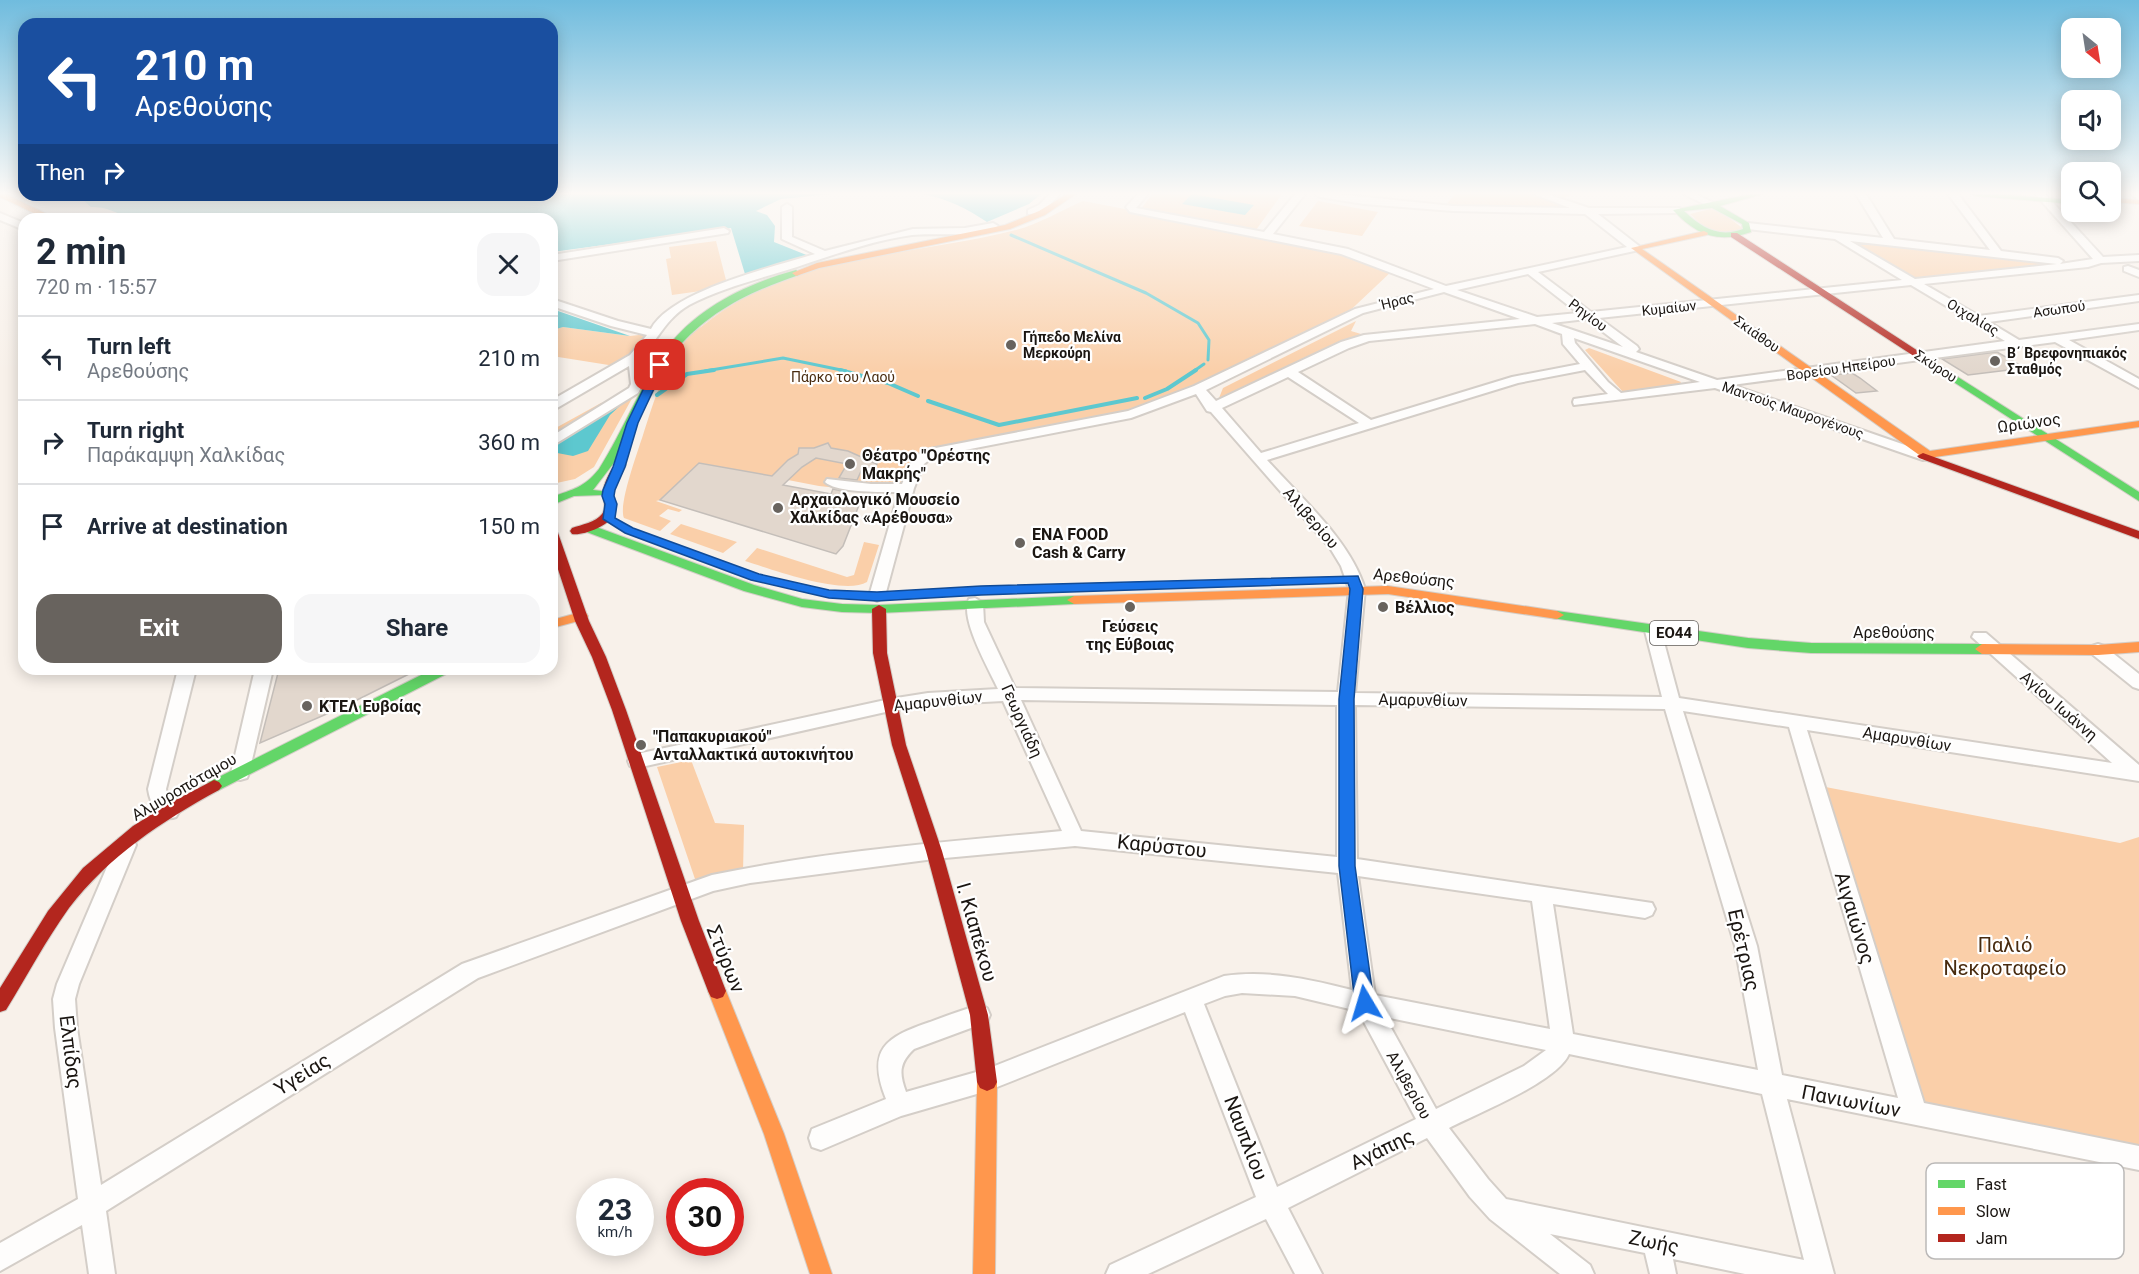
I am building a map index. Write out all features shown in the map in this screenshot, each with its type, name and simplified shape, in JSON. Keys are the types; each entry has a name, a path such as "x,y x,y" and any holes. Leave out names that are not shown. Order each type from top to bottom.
{"main road":[{"path":"581,492 594,485 632,423 660,365 673,345 711,310 745,291 779,277 817,266 878,253"},
{"name":"Σκιάθου","path":"1643,253 1926,455"},
{"name":"Σκύρου","path":"1762,253 2139,497"},
{"path":"583,530 608,515 611,509 608,493 619,467 632,423"},
{"name":"Ωριώνος","path":"1926,455 2139,424"},
{"name":"Μαντούς Μαυρογένους","path":"1926,455 2139,535"},
{"path":"558,497 581,492 598,493 609,500"},
{"name":"Αρεθούσης","path":"608,515 610,522 621,527 756,577 878,603 975,603 1355,584 1653,631 1748,643 1811,648 2098,650 2139,647"},
{"name":"Αρεθούσης","path":"583,530 749,588 802,603 842,608 981,590 1427,584 1751,633 1801,636 2082,638 2130,633"},
{"name":"ΕΟ44","path":"558,532 583,530"},
{"name":"Στύρων","path":"583,530 569,538 568,546 594,618 599,657"},
{"name":"Στύρων","path":"558,550 579,612 599,657 637,761 680,894 774,1134 821,1274"},
{"name":"Ι. Κιαπέκου","path":"878,603 880,653 899,745 934,851 980,1015 987,1080 984,1274"},
{"path":"558,616 579,612"},
{"path":"558,621 579,612"},
{"name":"Αλμυροπόταμου","path":"0,1004 68,897 87,875 127,841 169,812 240,773 433,675"}],"street":[{"path":"558,257 581,253"},
{"path":"558,402 634,358 648,344 665,317 685,303 741,281 831,253"},
{"name":"Μαντούς Μαυρογένους","path":"1351,253 1536,321 1926,455"},
{"name":"Ήρας","path":"907,488 918,462 930,453 1131,414 1198,389 1374,306 1610,253"},
{"name":"Οιχαλίας","path":"1864,253 2018,344"},
{"path":"1993,253 2094,262 2135,271"},
{"path":"2087,253 2094,262"},
{"name":"Κυμαίων","path":"1212,408 1358,340 2139,258"},
{"name":"Ρηγίου","path":"1530,271 1646,359"},
{"name":"Ασωπού","path":"1978,320 2139,298"},
{"path":"558,304 615,324 654,333"},
{"name":"Βορείου Ηπείρου","path":"1579,402 2139,327"},
{"path":"1568,332 1569,344 1619,397"},
{"path":"2057,338 2139,384"},
{"path":"558,438 634,390 637,384 634,358"},
{"path":"1258,458 1516,380 1588,366"},
{"path":"1289,372 1369,424"},
{"name":"Αλιβερίου","path":"1198,389 1212,408 1335,545 1348,563 1355,584 1346,699 1347,866 1365,1003 1432,1125 1498,1210 1581,1274"},
{"path":"832,482 872,488 907,488 878,603"},
{"name":"Γεωργιάδη","path":"975,603 976,622 1075,838"},
{"name":"Ερέτριας","path":"1653,631 1672,703 1746,946 1772,1085 1821,1274"},
{"name":"Αγίου Ιωάννη","path":"1980,637 2138,774"},
{"path":"2098,650 2139,683"},
{"path":"169,812 159,799 157,789 186,675"},
{"path":"240,773 263,675"},
{"name":"Αμαρυνθίων","path":"637,761 890,705 928,699 1010,694 1672,703 2138,774"},
{"name":"Αιγαιώνος","path":"1796,722 1915,1114"},
{"name":"Καρύστου","path":"680,894 712,883 750,875 934,851 1075,838 1347,866 1645,909"},
{"name":"Ελπίδας","path":"102,1274 66,1028 64,999 68,984 127,841"},
{"name":"Υγείας","path":"0,1258 92,1204 470,971 680,894"},
{"path":"1541,894 1563,1042"},
{"name":"Πανιωνίων","path":"821,1138 900,1105 987,1080 1191,998 1246,982 1271,981 1365,1003 2139,1158"},
{"name":"Ναυπλίου","path":"1191,998 1271,1203 1309,1274"},
{"path":"900,1105 889,1077 888,1067 898,1047 906,1041 980,1015"},
{"name":"Αγάπης","path":"1127,1272 1533,1074 1550,1062 1558,1053 1563,1042"},
{"name":"Ζωής","path":"1498,1210 1809,1274"},
{"path":"1656,1242 1663,1274"}],"green space":[{"path":"670,253 719,253 727,284 715,289 672,295 666,259 671,258"},
{"name":"Πάρκο του Λαού","path":"894,253 1342,253 1393,270 1339,321 1198,389 1131,414 943,449 918,462 894,494 819,486 699,463 660,500 656,501 682,510 679,512 668,509 659,516 671,521 660,531 624,518 624,502 629,478 651,409 666,371 691,335 744,298 780,281 857,260"},
{"path":"1865,253 1996,253 2088,264 1914,283"},
{"path":"1356,321 1351,331 1361,334 1219,398 1223,388"},
{"path":"558,328 630,336 648,334 634,354 615,366 558,357"},
{"path":"1589,348 1681,382 1680,384 1623,392 1585,350"},
{"path":"635,393 594,467 575,479 558,483 558,427 601,403"},
{"path":"681,524 737,542 723,553 670,534"},
{"path":"864,542 879,545 867,582 856,585 825,584 745,561 757,548 847,577 854,575"},
{"path":"691,760 715,823 744,825 743,873 696,882 657,767"},
{"name":"Παλιό Νεκροταφείο","path":"1815,785 2120,843 2139,837 2139,1158 1915,1114"}],"water":[{"path":"739,253 803,253 809,256 745,274"},
{"path":"558,311 630,336 563,327 558,328"},
{"path":"623,403 610,415 588,451 573,456 558,453 558,438 615,405"}],"building":[{"path":"1997,352 2025,368 1968,375 1942,359"},
{"path":"1852,373 1877,391 1856,393 1831,375"},
{"name":"Αρχαιολογικό Μουσείο Χαλκίδας «Αρέθουσα»","path":"828,443 831,448 848,451 877,464 875,469 863,467 857,480 839,478 847,464 816,458 802,467 783,485 831,494 833,489 846,492 842,496 861,500 843,546 836,554 660,500 699,463 772,476 788,460 798,454 799,448 814,448"},
{"name":"ΚΤΕΛ Ευβοίας","path":"277,675 407,675 345,706 260,743"}],"waterway":[{"path":"1054,253 1146,293 1198,323 1209,340 1208,360"},
{"path":"705,371 783,358 846,371"},
{"path":"1194,371 1204,364"},
{"path":"657,395 687,374 714,370"},
{"path":"840,370 888,383 918,396"},
{"path":"1145,398 1167,389 1196,370"},
{"path":"928,401 999,425 1137,398"}],"traffic: fast":[{"path":"581,492 594,483 604,470 660,366 686,332 701,318 737,296 796,273"},
{"path":"1953,377 2139,497"},
{"path":"558,499 572,493 598,493"},
{"path":"588,528 749,588 802,603 842,608 879,609 1074,600"},
{"path":"1557,615 1748,643 1811,648 1982,649"},
{"path":"214,786 433,675"}],"traffic: slow":[{"path":"796,273 817,266 878,253"},
{"path":"1643,253 1928,455"},
{"path":"1926,455 2139,424"},
{"path":"1074,600 1388,590 1557,615"},
{"path":"558,622 581,616"},
{"path":"1982,649 2098,650 2139,647"},
{"path":"717,991 774,1134 821,1274"},
{"path":"984,1274 987,1082"}],"traffic: jam":[{"path":"1762,253 1953,377"},
{"path":"1923,456 2139,535"},
{"path":"576,531 596,524 608,515 611,504 608,493 620,465"},
{"path":"558,551 582,621 599,657 619,710 690,921 717,991"},
{"path":"879,609 880,653 899,745 934,851 979,1015 987,1082"},
{"path":"0,1004 54,916 89,873 121,844 157,818 214,786"}],"place":[{"name":"Γήπεδο Μελίνα Μερκούρη","path":"1011,345"},
{"name":"Β΄ Βρεφονηπιακός Σταθμός","path":"1995,361"},
{"name":"Θέατρο \"Ορέστης Μακρής\"","path":"850,464"},
{"name":"Αρχαιολογικό Μουσείο Χαλκίδας «Αρέθουσα»","path":"778,508"},
{"name":"ENA FOOD Cash & Carry","path":"1020,543"},
{"name":"Γεύσεις της Εύβοιας","path":"1130,607"},
{"name":"Βέλλιος","path":"1383,607"},
{"name":"ΚΤΕΛ Ευβοίας","path":"307,706"},
{"name":"\"Παπακυριακού\" Ανταλλακτικά αυτοκινήτου","path":"641,745"}],"route":[{"path":"660,365 632,423 619,467 609,490 611,509 608,517 613,524 629,531 756,577 809,591 844,596 1354,578 1356,589 1346,699 1347,866 1365,1003"}]}
